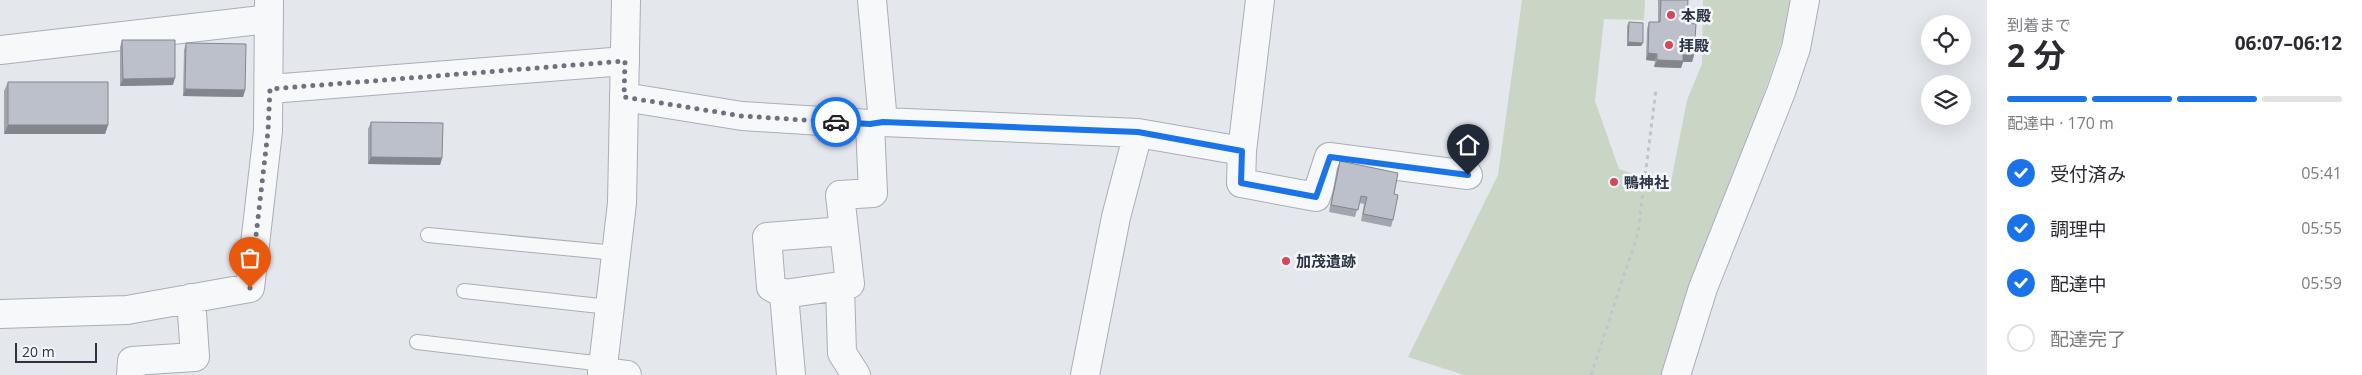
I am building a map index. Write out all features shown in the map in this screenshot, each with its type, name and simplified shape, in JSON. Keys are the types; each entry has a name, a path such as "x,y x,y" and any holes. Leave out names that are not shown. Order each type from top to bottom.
{"street":[{"path":"608,371 610,307 622,203 626,0"},
{"path":"844,231 766,237 771,287 784,294 850,284 840,195 873,193 876,123 872,0"},
{"path":"1260,0 1242,151 1241,183 1316,197 1330,157 1468,175"},
{"path":"1676,375 1703,288 1781,92 1796,48 1805,0"},
{"path":"0,50 269,10 270,89 268,131 250,288 127,310 0,314"},
{"path":"270,89 625,61"},
{"path":"624,97 742,116 876,123 1138,132 1242,151"},
{"path":"1085,375 1116,217 1138,132"},
{"path":"840,286 842,353 856,375"},
{"path":"784,294 791,375"},
{"path":"132,375 132,361 194,357 191,298"}],"lane":[{"path":"428,235 616,253"},
{"path":"464,291 610,307"},
{"path":"417,342 608,371"}],"path":[{"path":"1591,375 1638,233 1656,89"}],"green space":[{"name":"鴨神社","path":"1522,0 1645,0 1644,20 1604,19 1595,101 1619,169 1670,187 1687,100 1702,64 1703,0 1790,0 1783,38 1669,375 1464,375 1408,357 1498,175"}],"building":[{"path":"1661,0 1688,0 1687,23 1696,24 1694,55 1683,55 1683,61 1657,60 1657,54 1648,53 1649,22 1660,22"},
{"path":"1629,22 1643,23 1643,43 1628,42"},
{"path":"122,40 175,40 175,78 123,79"},
{"path":"186,43 246,44 245,90 185,89"},
{"path":"8,82 108,82 108,125 8,125"},
{"path":"371,122 443,123 442,158 371,157"},
{"path":"1340,161 1398,173 1394,194 1398,195 1393,220 1363,214 1367,197 1361,196 1358,210 1331,205"}],"way so far":[{"path":"250,288 268,131 270,89 625,61 624,97 742,116 836,122"}],"place":[{"name":"本殿","path":"1671,15"},
{"name":"拝殿","path":"1669,45"},
{"name":"鴨神社","path":"1614,182"},
{"name":"加茂遺跡","path":"1286,261"}],"route":[{"path":"836,122 870,124 883,122 1138,132 1242,151 1241,183 1316,197 1330,157 1468,175"}]}
